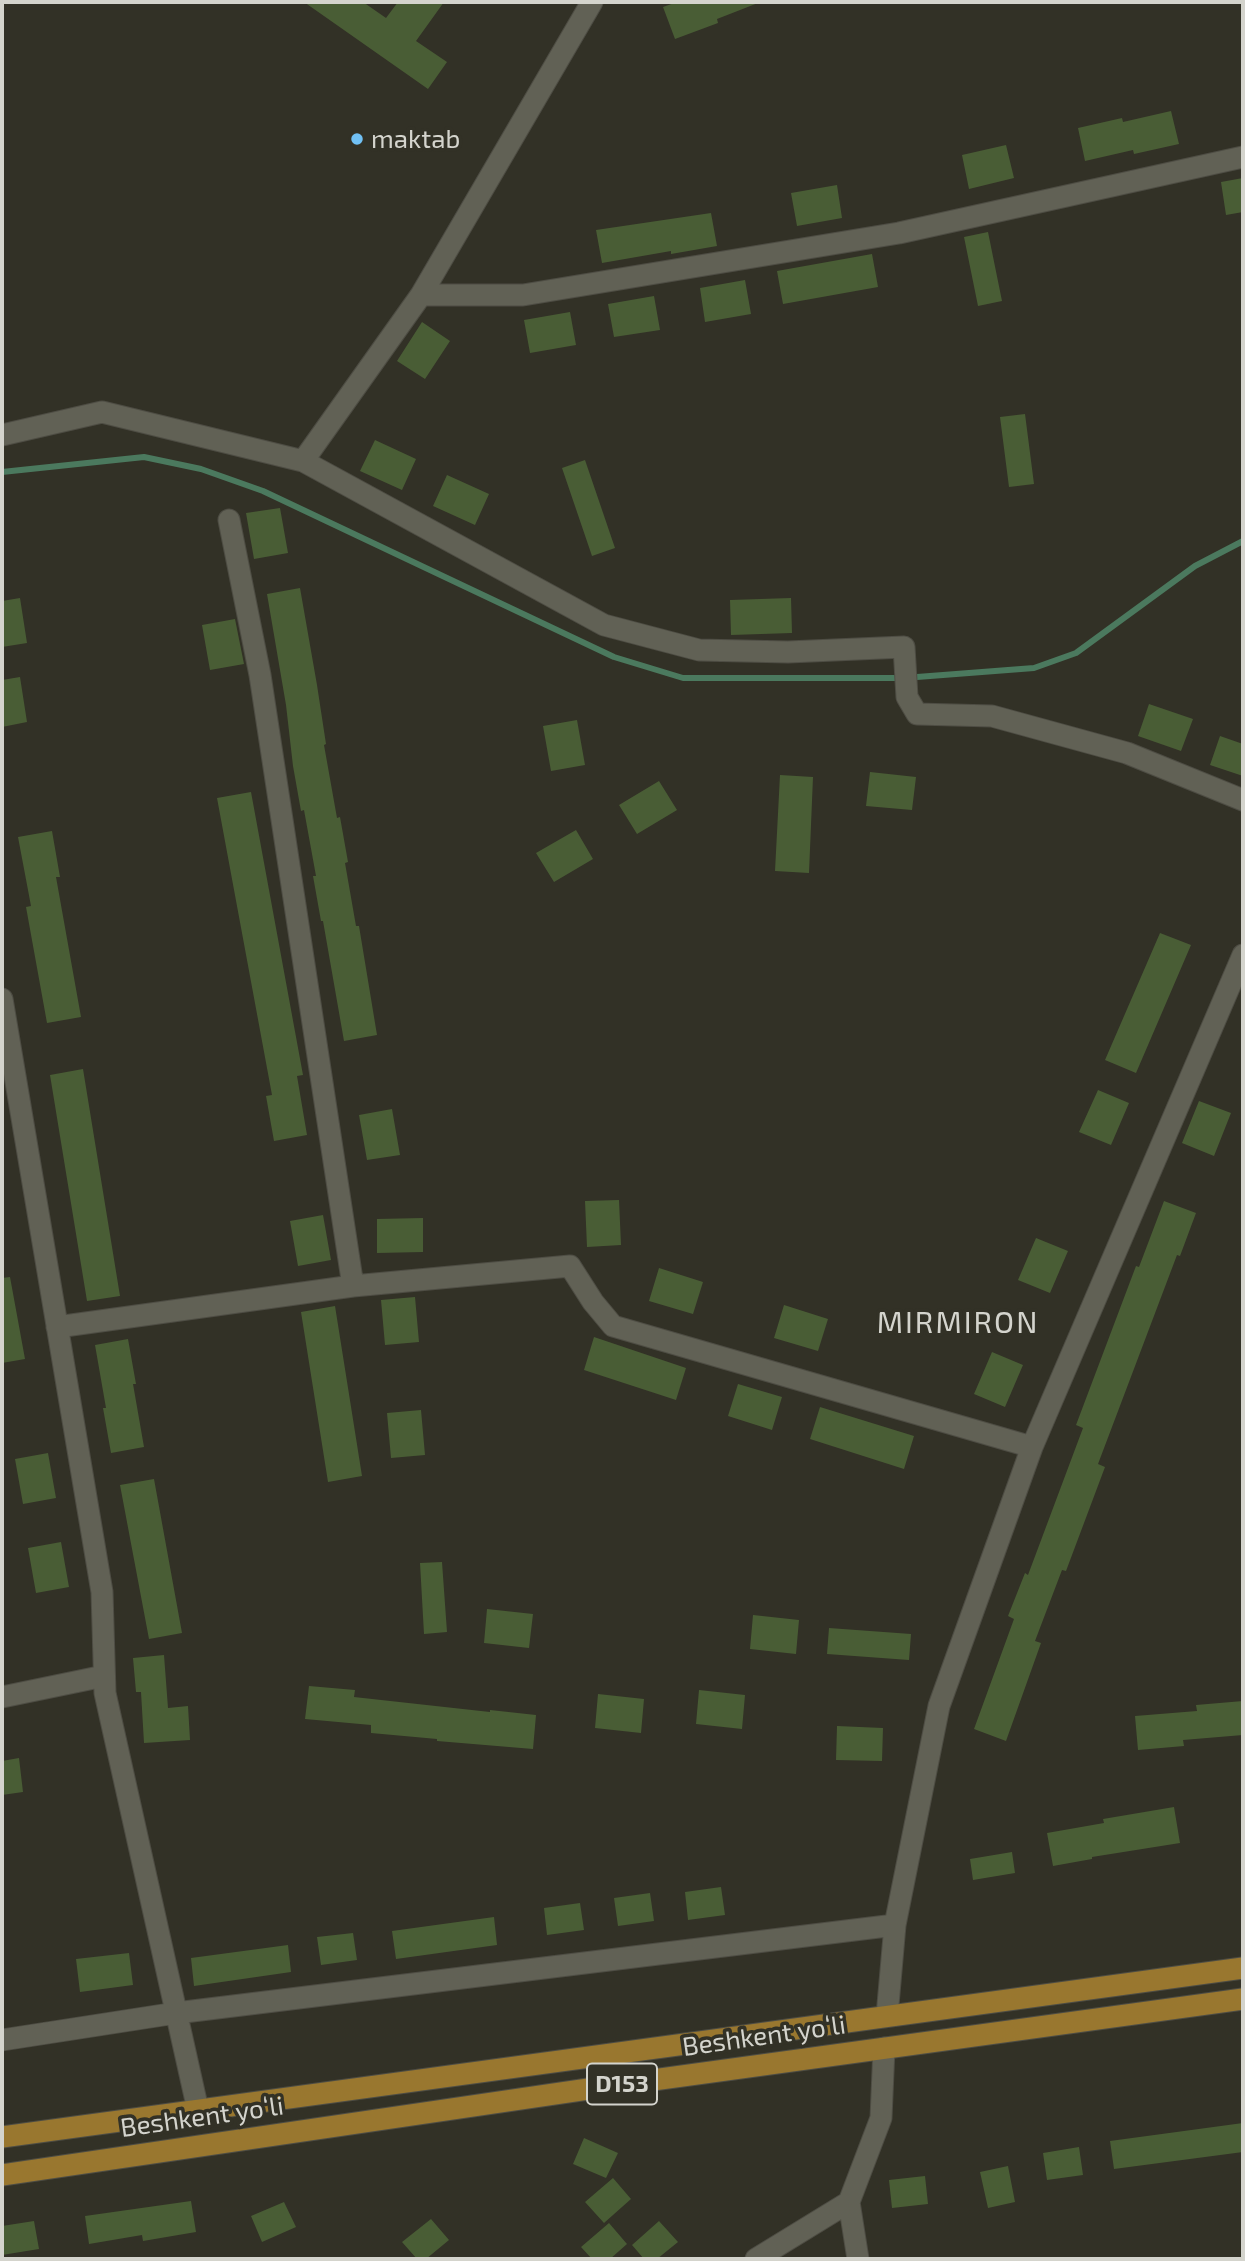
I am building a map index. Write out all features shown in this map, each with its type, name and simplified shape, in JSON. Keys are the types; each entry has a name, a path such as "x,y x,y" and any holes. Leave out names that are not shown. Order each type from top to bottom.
{"main road":[{"name":"Beshkent yoʻli","path":"2,2137 1243,1968"},
{"name":"Beshkent yoʻli","path":"2,2175 589,2088 1243,1999"}],"street":[{"path":"303,461 421,295 592,2"},
{"path":"421,295 523,295 899,233 1243,157"},
{"path":"2,435 102,412 303,461 604,625 699,650 788,652 904,647 907,697 918,714 992,716 1127,752 1243,800"},
{"path":"229,520 260,674 353,1286"},
{"path":"887,2016 895,1925 939,1706 1032,1447 1243,955"},
{"path":"2,999 102,1592 105,1693 198,2110"},
{"path":"57,1327 353,1286 570,1266 593,1302 613,1326 1032,1447"},
{"path":"2,1697 104,1676"},
{"path":"2,2040 176,2013 895,1925"},
{"path":"858,2259 849,2202 881,2118 884,2048"},
{"path":"755,2259 849,2202"}],"building":[{"path":"304,2 363,2 386,18 398,2 444,2 416,41 447,62 428,89"},
{"path":"677,2 758,3 717,19 718,23 675,39 663,7"},
{"path":"1171,111 1179,144 1134,154 1133,150 1085,161 1078,128 1122,118 1123,122"},
{"path":"1006,145 1014,178 969,189 962,155"},
{"path":"1243,178 1243,212 1226,215 1221,182"},
{"path":"837,185 842,218 797,226 791,193"},
{"path":"711,213 717,246 602,263 596,230"},
{"path":"988,232 1002,301 978,306 964,237"},
{"path":"872,254 878,287 783,304 777,271"},
{"path":"745,280 751,314 705,322 700,288"},
{"path":"654,296 660,330 614,337 608,304"},
{"path":"570,312 576,345 530,353 524,320"},
{"path":"422,322 450,341 425,379 397,361"},
{"path":"1025,414 1034,484 1009,487 1000,417"},
{"path":"375,440 416,459 402,490 360,471"},
{"path":"585,460 615,548 592,556 562,468"},
{"path":"447,475 489,494 475,525 433,506"},
{"path":"280,508 288,553 254,559 246,513"},
{"path":"300,588 317,685 326,744 324,745 337,818 340,817 348,862 345,863 356,926 359,926 377,1035 344,1041 313,876 316,876 304,810 301,811 293,766 286,705 267,594"},
{"path":"20,598 27,643 2,647 2,601"},
{"path":"791,598 792,633 731,635 730,600"},
{"path":"235,619 244,664 210,670 202,625"},
{"path":"20,677 27,722 2,727 2,680"},
{"path":"1149,704 1193,719 1181,751 1138,736"},
{"path":"577,720 585,765 551,771 543,726"},
{"path":"1220,736 1243,744 1243,776 1210,765"},
{"path":"870,772 916,777 912,810 866,806"},
{"path":"780,775 813,777 809,873 775,871"},
{"path":"659,781 677,810 637,834 619,805"},
{"path":"251,792 303,1075 297,1076 307,1135 274,1141 266,1096 272,1095 217,798"},
{"path":"576,830 593,859 554,882 536,853"},
{"path":"52,831 60,877 56,877 81,1017 47,1023 26,907 31,906 18,837"},
{"path":"1160,933 1191,945 1136,1073 1105,1060"},
{"path":"83,1069 120,1296 87,1301 50,1075"},
{"path":"1098,1090 1129,1103 1111,1145 1079,1132"},
{"path":"1199,1101 1231,1113 1214,1156 1182,1143"},
{"path":"392,1109 400,1155 367,1160 359,1115"},
{"path":"619,1200 621,1245 587,1247 585,1201"},
{"path":"1164,1201 1196,1213 1180,1256 1177,1255 1098,1464 1105,1467 1066,1571 1062,1570 1035,1641 1041,1643 1006,1741 974,1729 1014,1619 1008,1616 1025,1573 1028,1575 1083,1428 1076,1425 1136,1266 1139,1267"},
{"path":"323,1215 331,1260 298,1266 290,1221"},
{"path":"423,1218 423,1252 377,1253 377,1219"},
{"path":"1036,1238 1068,1251 1050,1293 1018,1280"},
{"path":"659,1268 703,1282 693,1314 649,1301"},
{"path":"10,1277 25,1359 2,1363 2,1278"},
{"path":"415,1297 419,1342 385,1345 381,1300"},
{"path":"784,1305 828,1319 818,1351 774,1338"},
{"path":"335,1306 362,1476 328,1482 301,1312"},
{"path":"594,1337 686,1368 676,1400 584,1370"},
{"path":"128,1339 144,1447 111,1453 95,1345"},
{"path":"992,1352 1023,1365 1005,1407 974,1394"},
{"path":"738,1384 782,1397 772,1430 728,1416"},
{"path":"820,1407 914,1436 904,1469 810,1439"},
{"path":"421,1410 425,1455 391,1458 387,1413"},
{"path":"48,1453 56,1498 23,1504 15,1459"},
{"path":"154,1479 182,1633 149,1639 120,1485"},
{"path":"61,1542 69,1587 36,1593 28,1548"},
{"path":"442,1562 447,1632 424,1634 420,1563"},
{"path":"487,1609 533,1614 529,1648 484,1643"},
{"path":"753,1615 799,1620 796,1654 750,1649"},
{"path":"829,1628 911,1634 909,1660 827,1654"},
{"path":"164,1655 168,1708 188,1706 190,1740 144,1743 141,1692 136,1692 133,1658"},
{"path":"309,1686 355,1690 354,1697 536,1715 533,1749 371,1733 371,1725 305,1719"},
{"path":"699,1690 745,1695 742,1729 696,1724"},
{"path":"598,1694 644,1699 641,1733 595,1728"},
{"path":"1243,1701 1243,1735 1183,1740 1184,1746 1138,1750 1135,1716 1197,1711 1196,1705"},
{"path":"837,1726 883,1728 882,1761 836,1760"},
{"path":"19,1758 23,1792 2,1795 2,1761"},
{"path":"1174,1807 1180,1843 1053,1866 1047,1833 1104,1823 1103,1819"},
{"path":"1012,1852 1015,1873 973,1880 970,1859"},
{"path":"721,1887 725,1915 688,1920 685,1892"},
{"path":"650,1893 654,1921 618,1926 614,1898"},
{"path":"580,1903 584,1930 547,1935 544,1908"},
{"path":"494,1917 497,1945 396,1959 392,1931"},
{"path":"353,1933 357,1960 321,1965 317,1937"},
{"path":"288,1945 291,1972 194,1986 191,1958"},
{"path":"129,1953 133,1985 80,1992 76,1959"},
{"path":"1243,2123 1243,2152 1114,2169 1110,2141"},
{"path":"584,2138 618,2153 606,2178 573,2164"},
{"path":"1079,2147 1083,2175 1047,2180 1043,2153"},
{"path":"1008,2166 1015,2202 988,2208 980,2172"},
{"path":"925,2176 928,2204 892,2208 889,2180"},
{"path":"613,2178 631,2199 604,2223 585,2202"},
{"path":"191,2201 196,2232 143,2241 142,2235 89,2244 85,2216"},
{"path":"284,2202 296,2227 262,2242 251,2216"},
{"path":"431,2219 449,2240 426,2259 417,2259 402,2242"},
{"path":"34,2221 39,2249 2,2255 2,2226"},
{"path":"659,2221 678,2242 657,2259 644,2259 632,2245"},
{"path":"609,2223 627,2244 610,2259 592,2259 581,2247"}],"waterway":[{"path":"2,472 144,457 201,469 263,491 614,657 683,678 896,678"},
{"path":"917,677 1034,668 1076,653 1195,566 1243,541"}],"place":[{"name":"maktab","path":"357,139"}],"district":[{"name":"MIRMIRON","path":"958,1323"}]}
